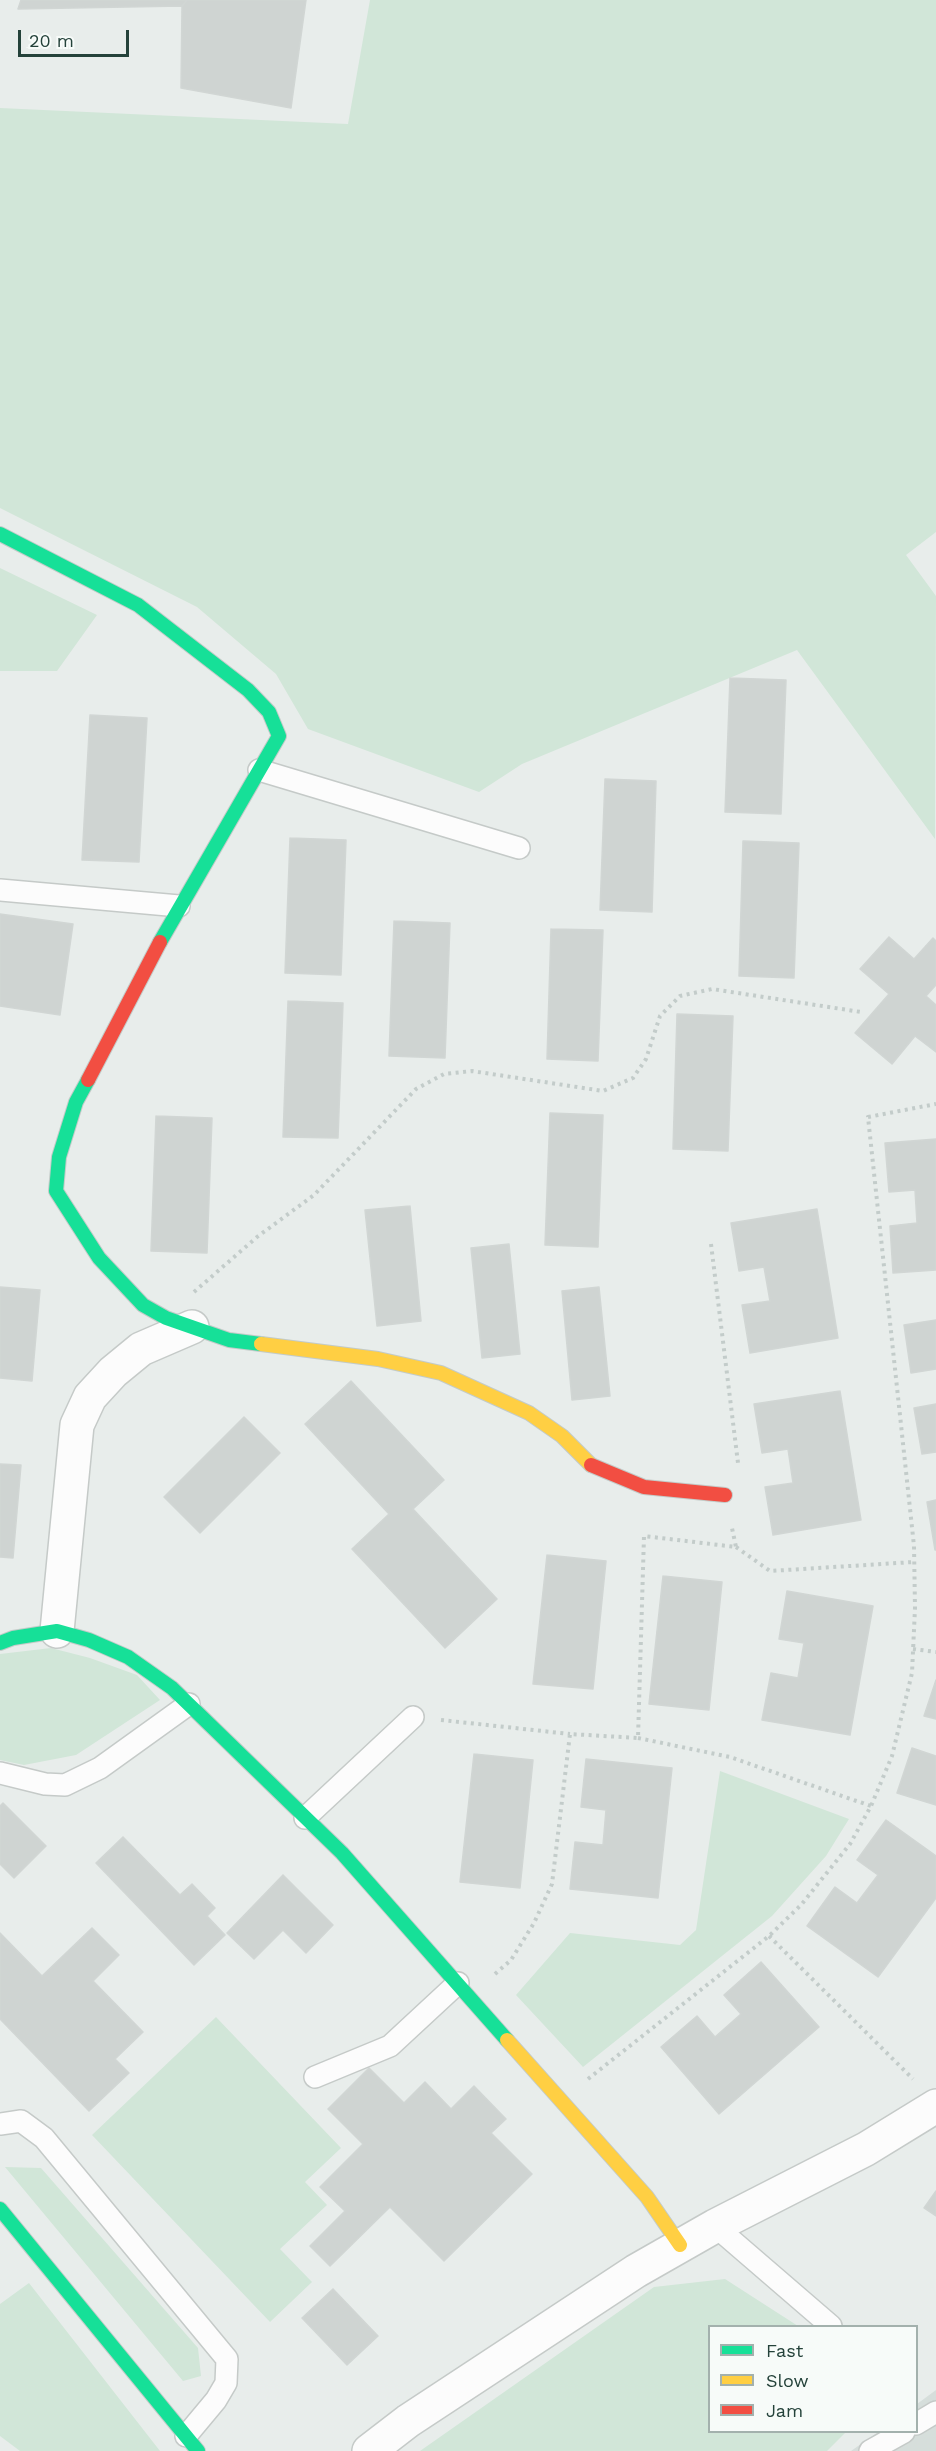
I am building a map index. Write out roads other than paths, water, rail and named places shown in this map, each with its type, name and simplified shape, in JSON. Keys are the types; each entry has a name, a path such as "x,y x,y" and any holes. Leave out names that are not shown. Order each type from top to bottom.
{"street":[{"path":"0,534 81,573 138,605 248,690 269,712 279,736 179,906 76,1102 59,1157 56,1191 99,1258 143,1305 179,1322 230,1340 378,1359 441,1373 530,1413 562,1436 591,1466 644,1487 725,1495"},
{"path":"57,1631 77,1425 90,1397 113,1372 179,1322"},
{"path":"0,1643 13,1638 57,1631 89,1640 128,1657 172,1688 342,1853 647,2198 680,2245"},
{"path":"369,2451 408,2421 680,2245 866,2149 928,2096"},
{"path":"0,2209 192,2444"}],"lane":[{"path":"259,770 519,848"},
{"path":"0,890 179,906"},
{"path":"0,1773 45,1784 65,1785 100,1768 189,1704"},
{"path":"305,1818 413,1717"},
{"path":"315,2077 390,2046 464,1989"},
{"path":"0,2124 21,2121 44,2138 227,2359 226,2383 192,2444"},
{"path":"715,2226 830,2325"},
{"path":"918,2404 928,2417"},
{"path":"870,2451 902,2433"}]}
